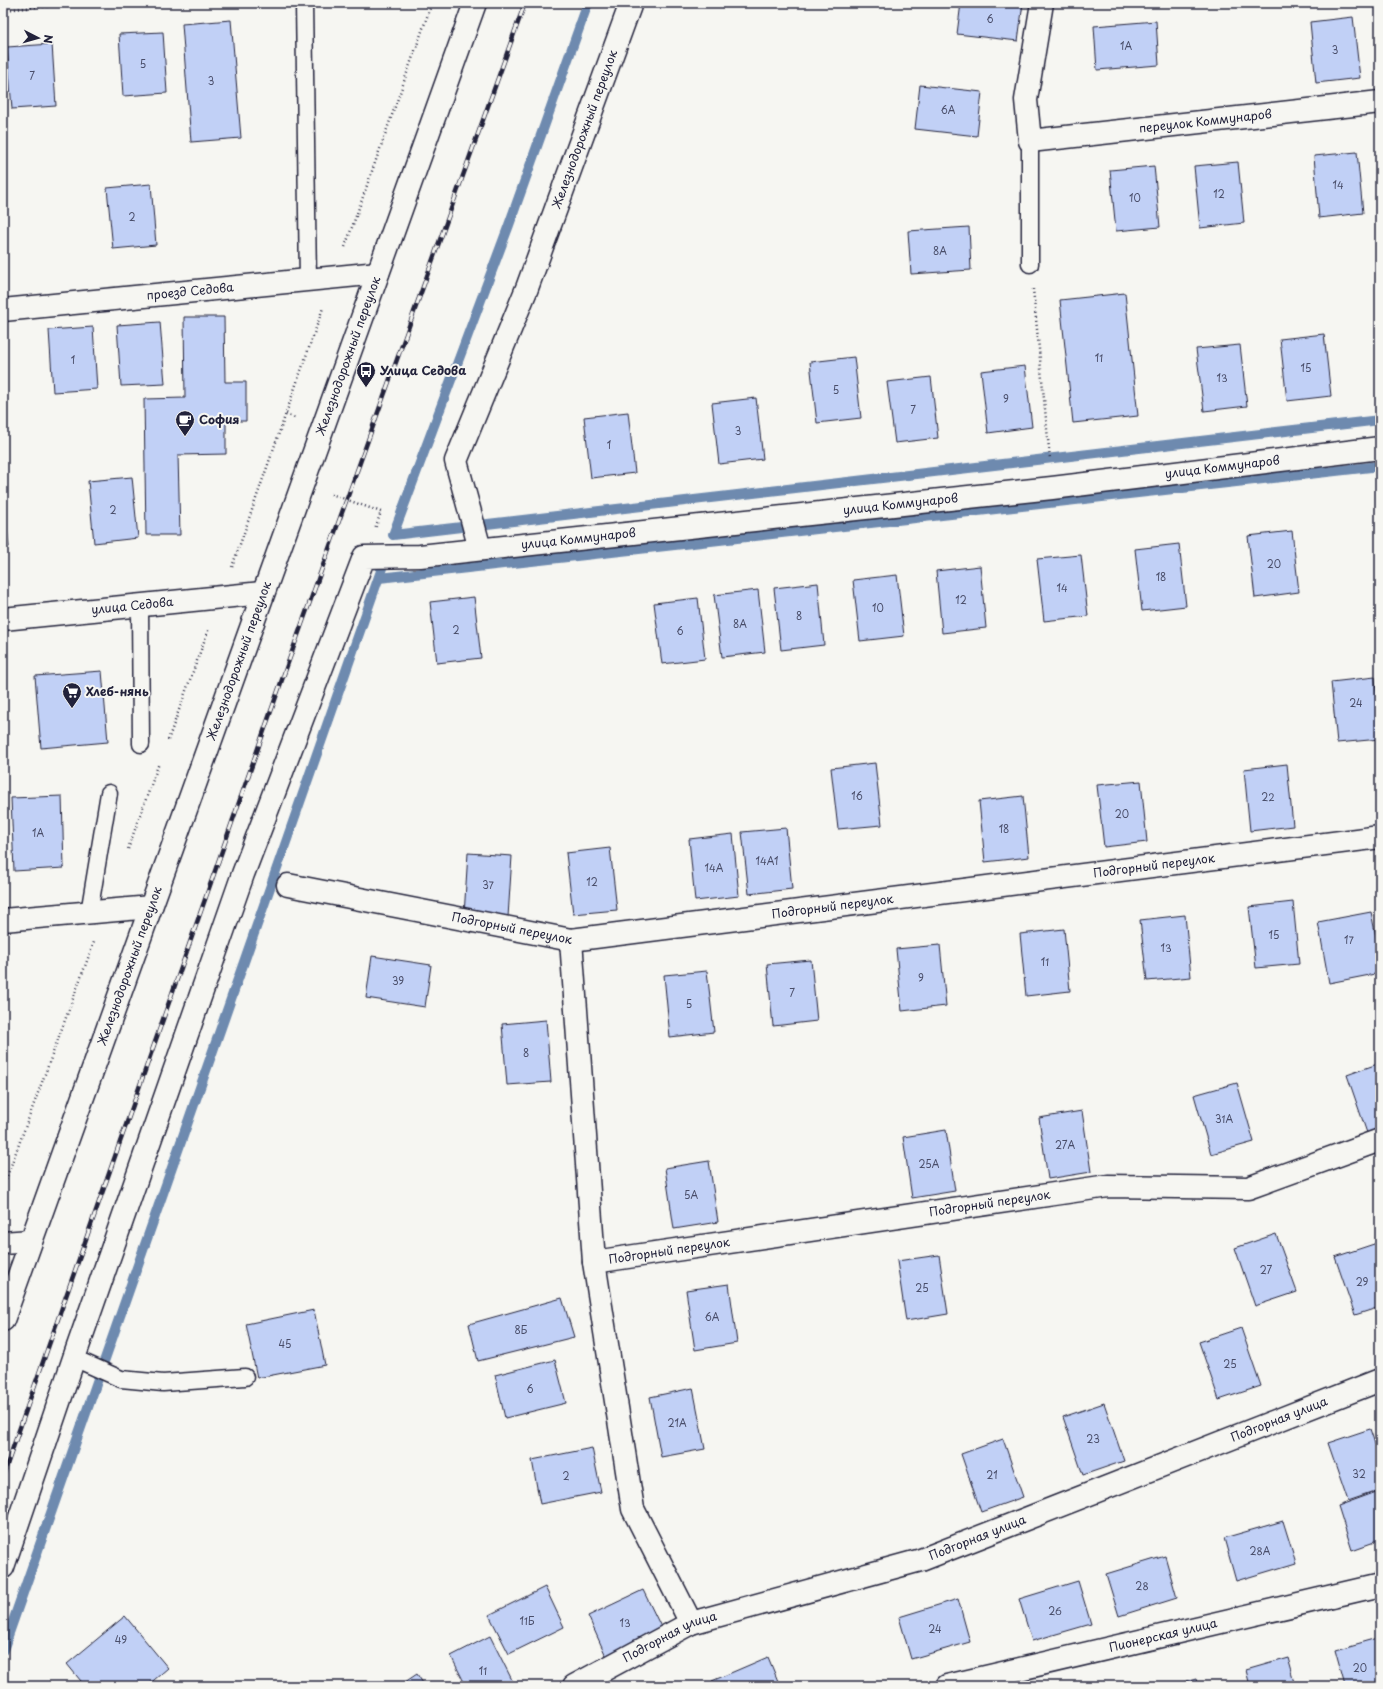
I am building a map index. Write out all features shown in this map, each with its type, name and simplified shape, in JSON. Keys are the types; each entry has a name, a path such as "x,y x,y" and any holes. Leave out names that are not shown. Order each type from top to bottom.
{"street":[{"name":"Железнодорожный переулок","path":"3,1320 262,593 475,3"},
{"name":"Железнодорожный переулок","path":"480,549 456,461 527,288 631,3"},
{"path":"1030,141 1026,100 1042,3"},
{"name":"переулок Коммунаров","path":"1030,141 1380,102"},
{"name":"проезд Седова","path":"3,310 378,273"},
{"name":"улица Коммунаров","path":"364,557 420,556 1052,488 1380,448"},
{"path":"3,1567 74,1358 243,874 364,557"},
{"name":"улица Седова","path":"3,619 262,593"},
{"name":"Подгорный переулок","path":"288,885 571,940 1380,837"},
{"path":"3,920 151,907"},
{"path":"571,940 594,1262 633,1510 691,1623"},
{"name":"Подгорный переулок","path":"594,1262 1108,1186 1248,1188 1380,1140"},
{"path":"3,1243 30,1241"},
{"name":"Подгорная улица","path":"574,1686 691,1623 921,1560 1380,1380"},
{"name":"Пионерская улица","path":"947,1686 1380,1585"}],"lane":[{"path":"304,3 308,280"},
{"path":"1030,141 1030,264"},
{"path":"140,605 141,744"},
{"path":"89,913 109,793"},
{"path":"74,1358 121,1379 163,1383 245,1377"}],"path":[{"path":"3,10 82,3"},
{"path":"1030,264 1052,488"},
{"path":"286,414 321,430"},
{"path":"327,492 381,512 364,557"}],"building":[{"path":"961,3 1023,3 1018,41 957,34"},
{"path":"1353,17 1360,78 1316,83 1310,22"},
{"path":"231,20 241,138 191,142 182,24"},
{"path":"1156,21 1159,65 1097,70 1094,26"},
{"path":"163,32 167,93 123,96 119,34"},
{"path":"52,44 56,106 12,109 7,47"},
{"path":"920,85 982,92 977,136 915,129"},
{"path":"1357,152 1363,213 1319,218 1314,156"},
{"path":"1238,162 1244,223 1200,228 1194,166"},
{"path":"1154,166 1160,227 1116,231 1110,170"},
{"path":"151,184 156,245 113,249 107,188"},
{"path":"969,227 971,270 911,274 908,231"},
{"path":"1125,293 1138,416 1073,423 1060,300"},
{"name":"София","path":"184,317 224,317 225,382 246,382 246,421 226,421 226,454 178,455 180,535 146,535 144,399 185,398"},
{"path":"160,322 165,384 121,386 117,325"},
{"path":"93,327 97,389 53,392 49,330"},
{"path":"1324,334 1331,396 1287,401 1280,339"},
{"path":"1240,345 1247,406 1204,411 1196,349"},
{"path":"854,357 861,418 817,423 810,362"},
{"path":"1025,366 1032,427 988,433 981,371"},
{"path":"931,377 938,438 895,443 887,382"},
{"path":"756,398 763,459 719,464 712,403"},
{"path":"628,412 635,473 591,478 584,417"},
{"path":"132,477 138,538 94,543 88,481"},
{"path":"3,487 9,547 3,548"},
{"path":"1292,531 1299,592 1255,598 1248,536"},
{"path":"1179,544 1186,606 1142,611 1135,549"},
{"path":"1081,555 1088,616 1044,621 1037,559"},
{"path":"980,566 986,628 942,633 936,571"},
{"path":"897,575 904,636 860,641 853,580"},
{"path":"818,583 824,645 781,650 774,588"},
{"path":"758,590 765,652 722,657 714,595"},
{"path":"474,597 481,658 437,663 430,602"},
{"path":"698,598 705,659 662,664 654,603"},
{"name":"Хлеб-нянь","path":"102,671 108,742 41,748 35,676"},
{"path":"1375,677 1380,739 1337,743 1331,682"},
{"path":"875,763 882,825 838,829 831,768"},
{"path":"1287,764 1293,826 1250,831 1244,769"},
{"path":"1141,781 1147,842 1104,847 1097,785"},
{"path":"62,796 64,868 14,871 11,798"},
{"path":"1023,796 1029,857 985,862 979,801"},
{"path":"786,828 792,889 749,894 742,832"},
{"path":"733,834 739,896 695,901 689,839"},
{"path":"610,848 617,910 573,914 566,853"},
{"path":"468,853 512,856 508,917 464,915"},
{"path":"1293,902 1299,964 1256,968 1249,907"},
{"path":"1371,912 1380,957 1380,973 1329,983 1318,922"},
{"path":"1185,915 1191,977 1147,981 1140,920"},
{"path":"1064,929 1070,991 1026,996 1020,934"},
{"path":"940,945 946,1006 902,1011 896,949"},
{"path":"372,956 431,965 425,1007 366,998"},
{"path":"811,960 817,1021 773,1026 767,964"},
{"path":"707,971 714,1032 670,1037 664,975"},
{"path":"546,1020 551,1082 507,1085 502,1024"},
{"path":"1380,1063 1380,1128 1367,1133 1347,1075"},
{"path":"1237,1083 1254,1142 1211,1154 1194,1095"},
{"path":"1082,1111 1091,1172 1048,1179 1039,1118"},
{"path":"946,1130 955,1191 912,1198 903,1137"},
{"path":"709,1161 718,1222 674,1229 665,1168"},
{"path":"1276,1234 1297,1292 1255,1306 1235,1248"},
{"path":"1377,1243 1380,1252 1380,1307 1355,1315 1335,1257"},
{"path":"939,1255 948,1314 906,1321 897,1261"},
{"path":"729,1284 737,1343 695,1350 686,1290"},
{"path":"562,1298 574,1337 478,1361 469,1324"},
{"path":"314,1310 325,1365 257,1378 246,1324"},
{"path":"1241,1328 1261,1386 1219,1400 1199,1342"},
{"path":"555,1360 566,1403 505,1418 495,1375"},
{"path":"693,1388 705,1449 661,1457 650,1397"},
{"path":"1104,1403 1124,1461 1083,1475 1063,1417"},
{"path":"1370,1429 1380,1458 1380,1490 1348,1501 1328,1443"},
{"path":"1003,1439 1023,1497 981,1512 961,1454"},
{"path":"592,1448 601,1492 540,1504 532,1460"},
{"path":"1379,1491 1380,1540 1352,1550 1338,1506"},
{"path":"1283,1521 1296,1563 1236,1581 1224,1538"},
{"path":"1165,1556 1177,1598 1119,1616 1106,1574"},
{"path":"1078,1581 1091,1624 1032,1641 1019,1599"},
{"path":"545,1587 564,1627 509,1654 489,1615"},
{"path":"643,1590 662,1629 606,1656 588,1616"},
{"path":"958,1599 970,1642 911,1659 899,1617"},
{"path":"125,1616 168,1668 147,1686 85,1686 67,1664"},
{"path":"490,1636 515,1686 466,1686 451,1656"},
{"path":"1378,1638 1380,1645 1380,1686 1345,1686 1335,1650"},
{"path":"768,1657 780,1686 714,1686 712,1681"},
{"path":"1288,1658 1296,1686 1250,1686 1246,1670"},
{"path":"417,1674 425,1686 399,1686"},
{"path":"1196,1679 1198,1686 1171,1686"}],"waterway":[{"path":"588,3 509,225 393,535 1380,420"},
{"path":"379,578 1380,466"},
{"path":"3,1650 382,568"}],"railway":[{"path":"3,1476 284,674 525,3"}],"place":[{"name":"Улица Седова","path":"366,388"},
{"name":"София","path":"185,437"},
{"name":"Хлеб-нянь","path":"72,709"}]}
